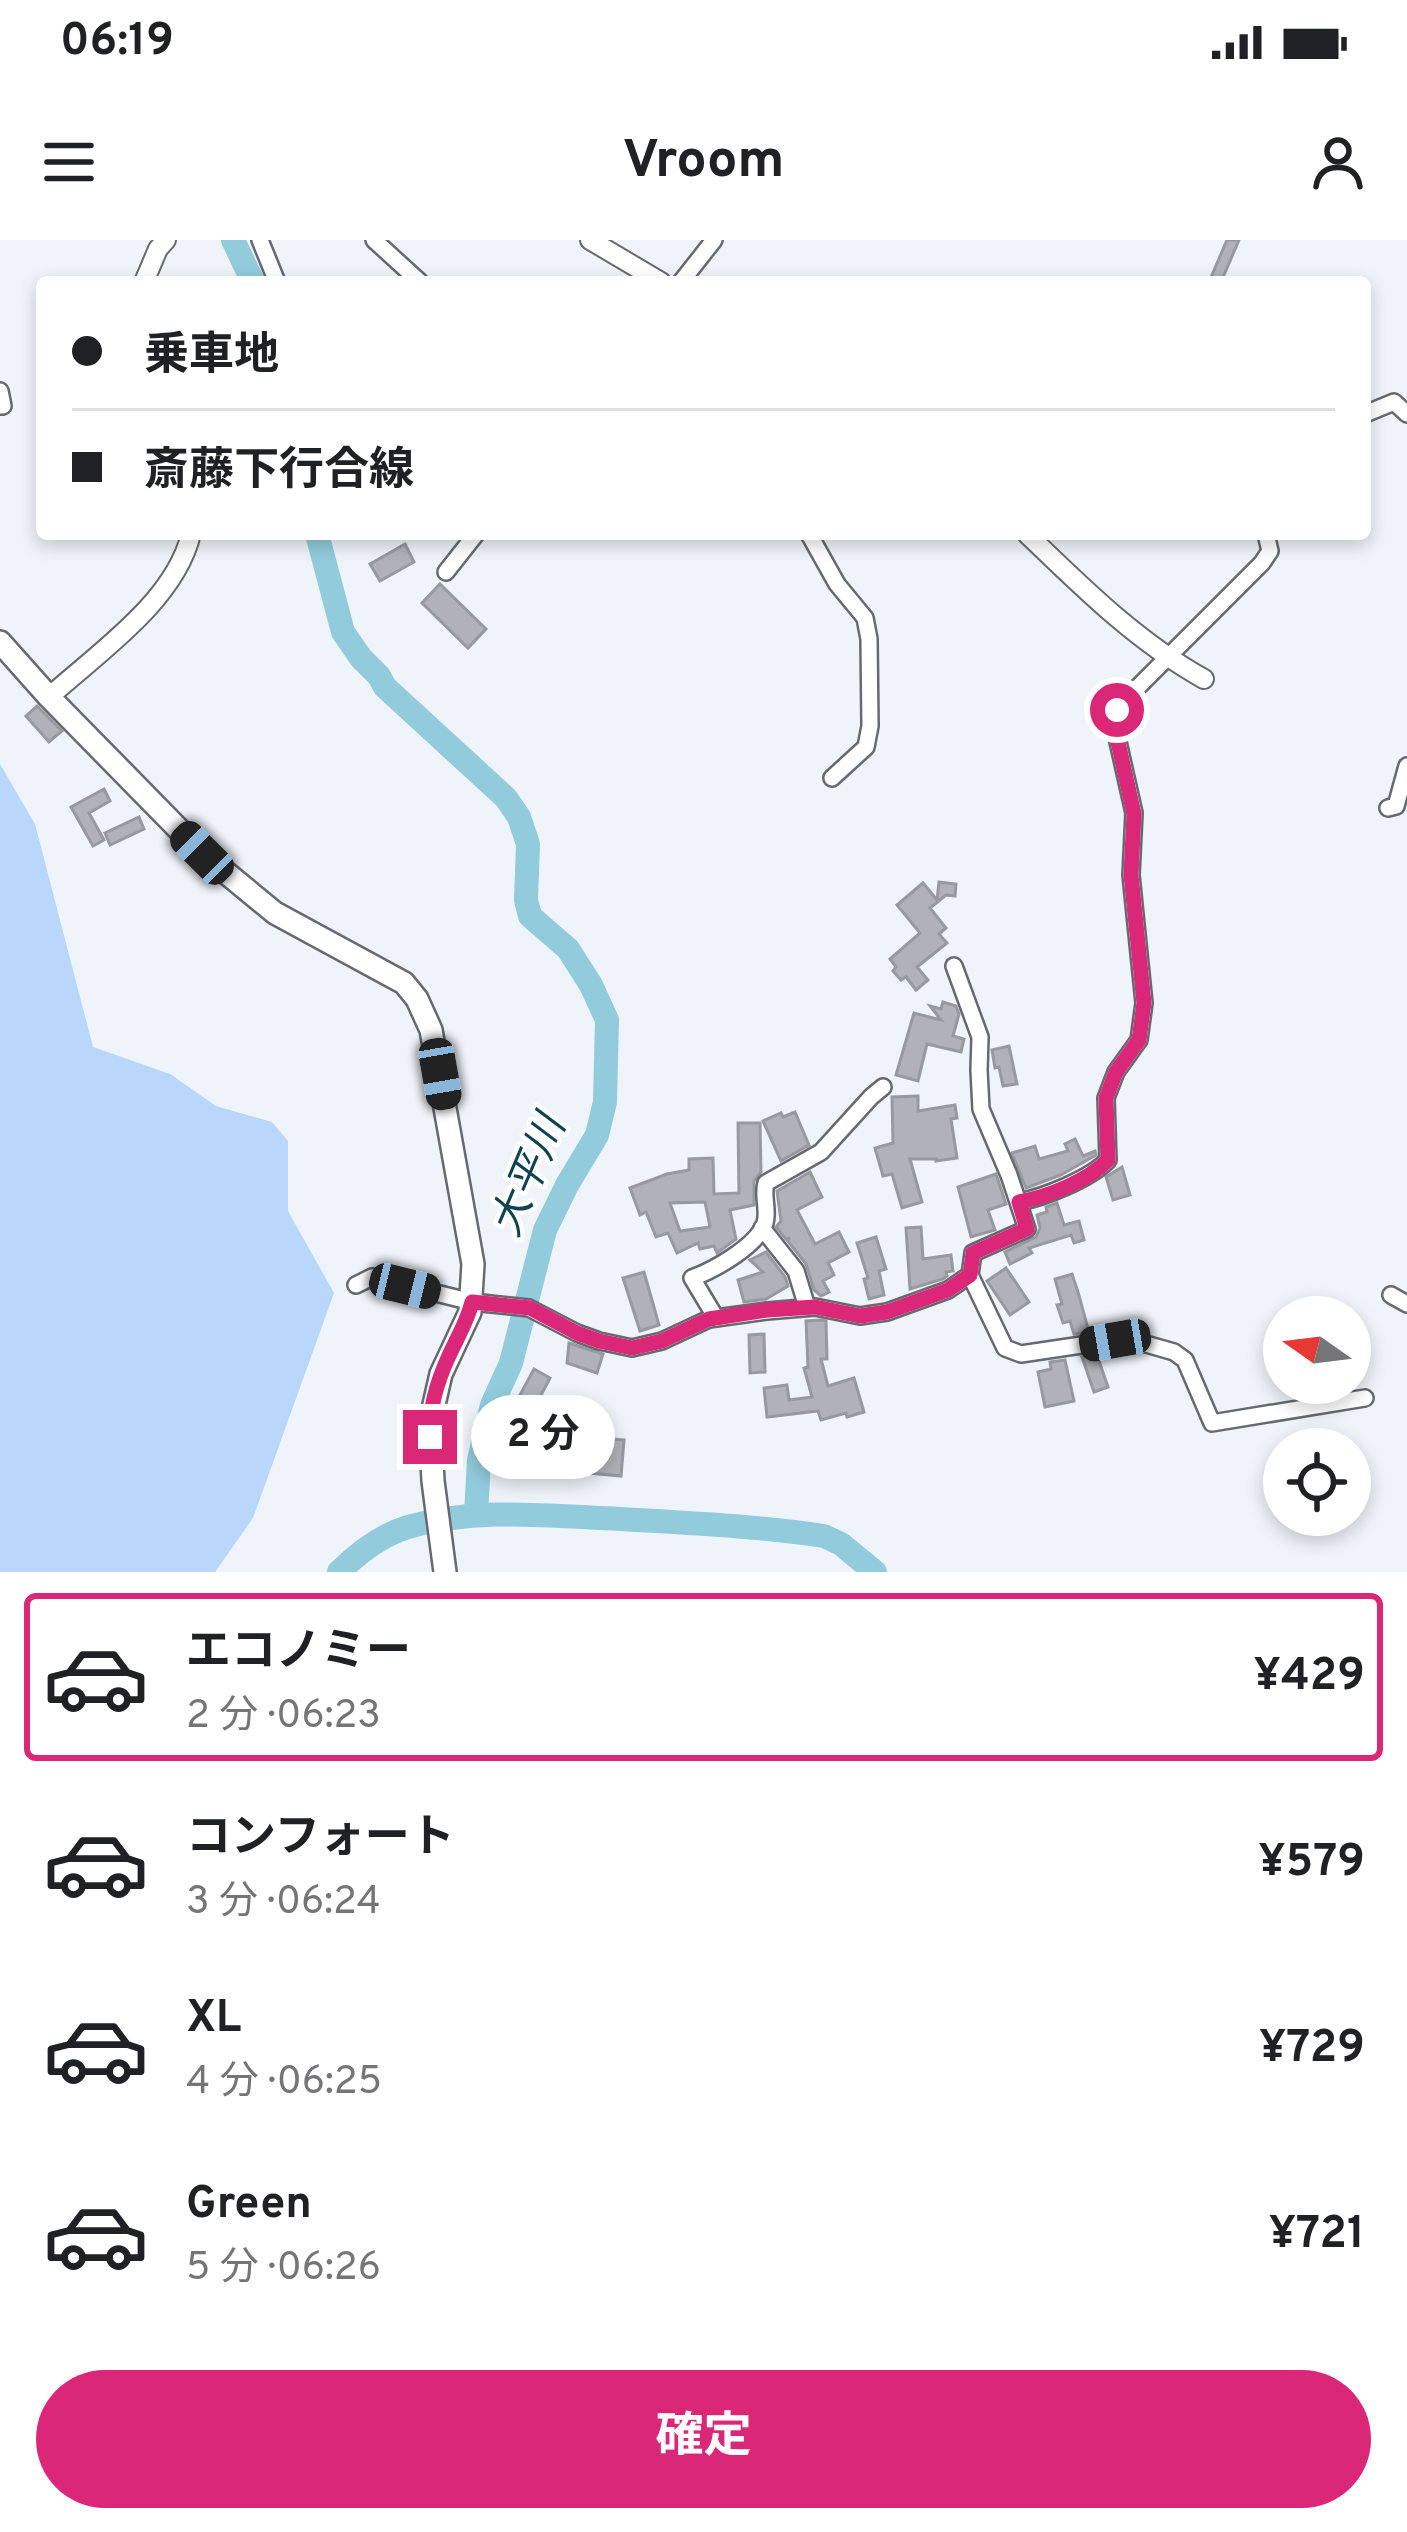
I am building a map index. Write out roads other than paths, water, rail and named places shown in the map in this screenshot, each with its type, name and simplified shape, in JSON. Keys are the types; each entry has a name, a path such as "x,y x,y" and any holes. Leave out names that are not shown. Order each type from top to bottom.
{"main road":[{"path":"0,642 202,853 293,923 412,991 431,1030 472,1250 472,1302 441,1374 430,1422 445,1570"}],"street":[{"path":"146,276 166,240"},
{"path":"260,240 275,276"},
{"path":"374,240 413,276"},
{"path":"590,240 651,276"},
{"path":"686,276 714,240"},
{"path":"0,391 0,406"},
{"path":"1371,412 1394,402 1407,414"},
{"path":"50,697 145,610 178,569 189,540"},
{"path":"446,572 471,540"},
{"path":"812,540 837,584 866,618 869,639 866,747 832,778"},
{"path":"1033,540 1166,658 1204,679"},
{"path":"1019,1202 1070,1183 1108,1160 1106,1098 1116,1072 1139,1040 1144,1003 1131,875 1134,814 1114,724 1117,710 1268,557 1267,540"},
{"path":"1388,808 1396,806 1407,766"},
{"path":"954,966 980,1037 981,1109 1027,1229 973,1253 970,1275 1005,1348 1021,1354 1132,1340 1174,1352 1185,1360 1212,1423 1328,1404"},
{"path":"716,1318 692,1277 711,1271 746,1246 766,1222 766,1183 821,1152 883,1087"},
{"path":"762,1228 796,1270 807,1307"},
{"path":"356,1285 372,1277 472,1302 530,1308 577,1333 632,1348 716,1318 807,1307 860,1316 887,1312 948,1290 970,1275"},
{"path":"1391,1295 1407,1304"}],"waterway":[{"name":"大平川","path":"233,240 250,276"},
{"name":"大平川","path":"319,540 343,632 361,658 385,687 506,798 519,817 528,844 530,916 568,949 607,1020 605,1102 597,1135 545,1230 511,1363 492,1405 479,1460 476,1514"},
{"path":"339,1572 371,1545 408,1527 514,1514 722,1525 824,1536 875,1572"}]}
